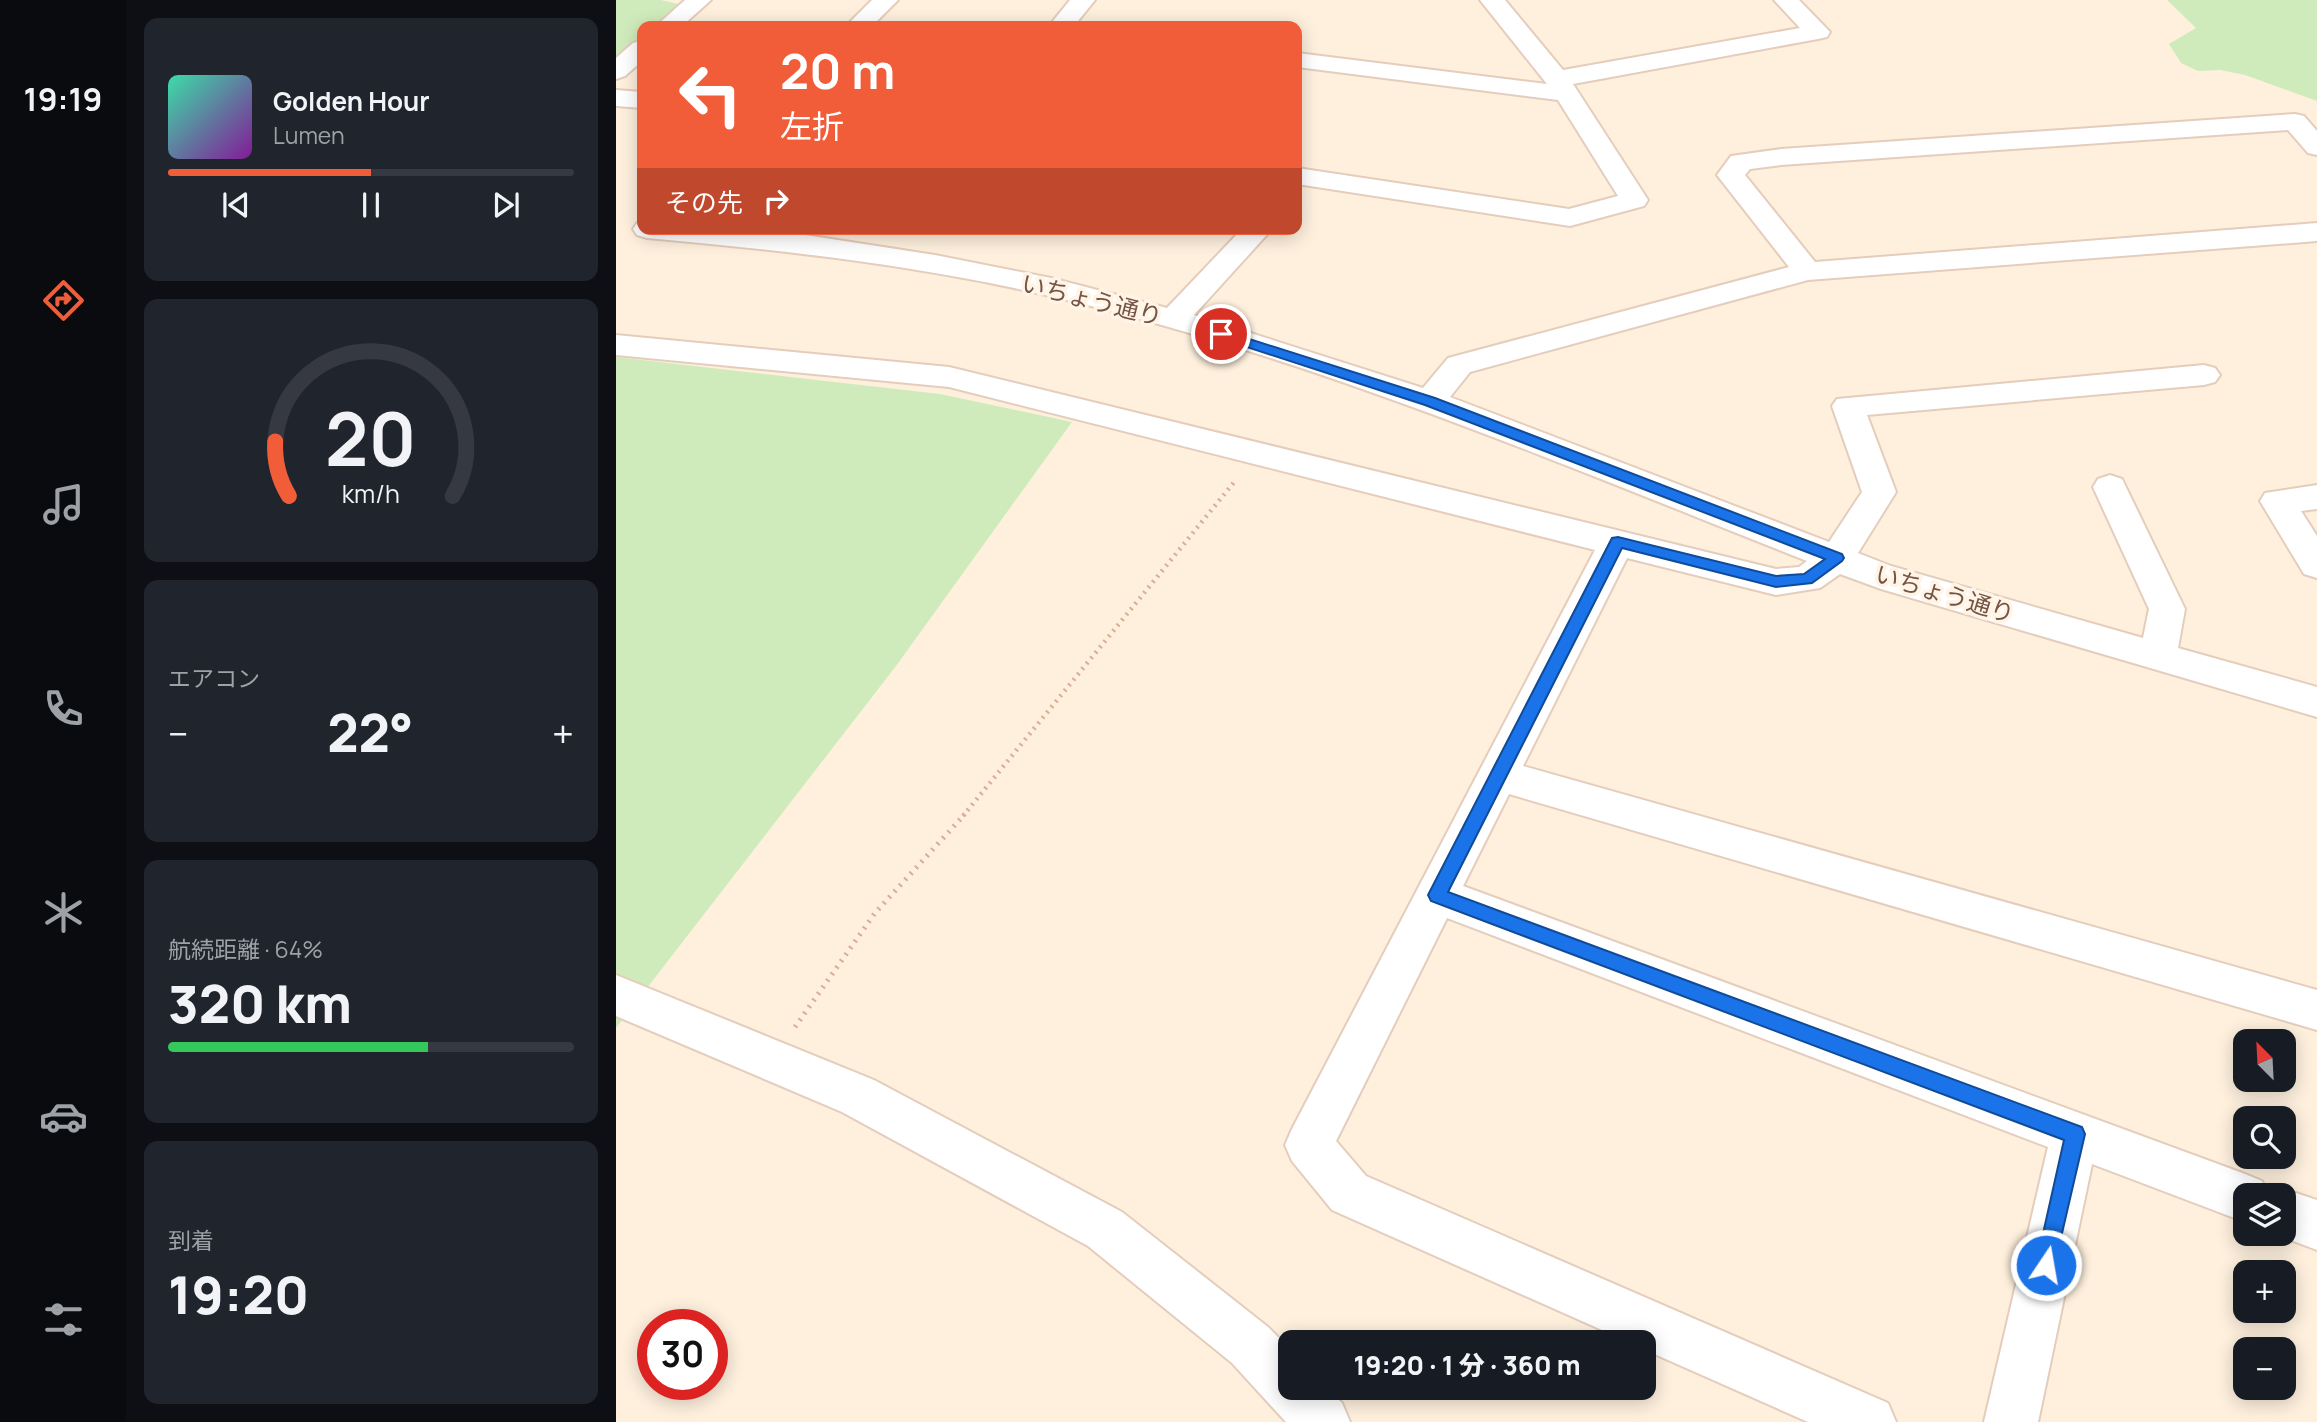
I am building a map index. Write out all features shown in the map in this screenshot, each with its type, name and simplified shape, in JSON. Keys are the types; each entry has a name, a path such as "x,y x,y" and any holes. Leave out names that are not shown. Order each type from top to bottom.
{"street":[{"path":"661,0 696,3"},
{"path":"863,21 886,0"},
{"path":"1065,21 1083,0"},
{"path":"1302,180 1570,218 1634,200 1562,87 1492,0"},
{"path":"1302,61 1562,87 1818,32 1786,0"},
{"path":"674,21 696,3"},
{"path":"616,71 637,52"},
{"path":"616,98 637,100"},
{"path":"1807,271 1731,175 1741,162 2295,122 2317,148"},
{"name":"いちょう通り","path":"616,226 637,228"},
{"path":"1430,401 1459,365 1807,271 2317,232"},
{"name":"いちょう通り","path":"716,235 799,243 935,264 1051,288 1174,319 1430,401 1881,576 2317,702"},
{"path":"1174,319 1252,235"},
{"path":"616,345 949,377 1776,582 1807,579 1837,558 1879,492 1848,406 2204,375"},
{"path":"2110,487 2167,609 2158,656"},
{"path":"2317,497 2277,501 2317,565"},
{"path":"1618,542 1309,1144 1349,1193 1806,1409 1869,1422"},
{"path":"1498,775 2317,1010"},
{"path":"1437,895 2233,1193"},
{"path":"616,995 858,1096 1105,1229 1250,1345 1278,1374"},
{"path":"2011,1422 2075,1134"},
{"path":"2296,1217 2317,1225"},
{"path":"1302,1400 1322,1422"}],"path":[{"path":"771,1061 875,913 944,840 1258,453"}],"green space":[{"path":"616,0 661,0 692,7 674,21 637,21 637,52 616,71"},
{"path":"2167,0 2317,0 2317,101 2245,75 2220,70 2198,71 2181,63 2169,44 2196,28"},
{"path":"616,357 940,394 1072,422 896,666 616,1028"}],"route":[{"path":"1221,334 1430,401 1837,558 1807,579 1776,582 1618,542 1437,895 2075,1134 2046,1265"}]}
